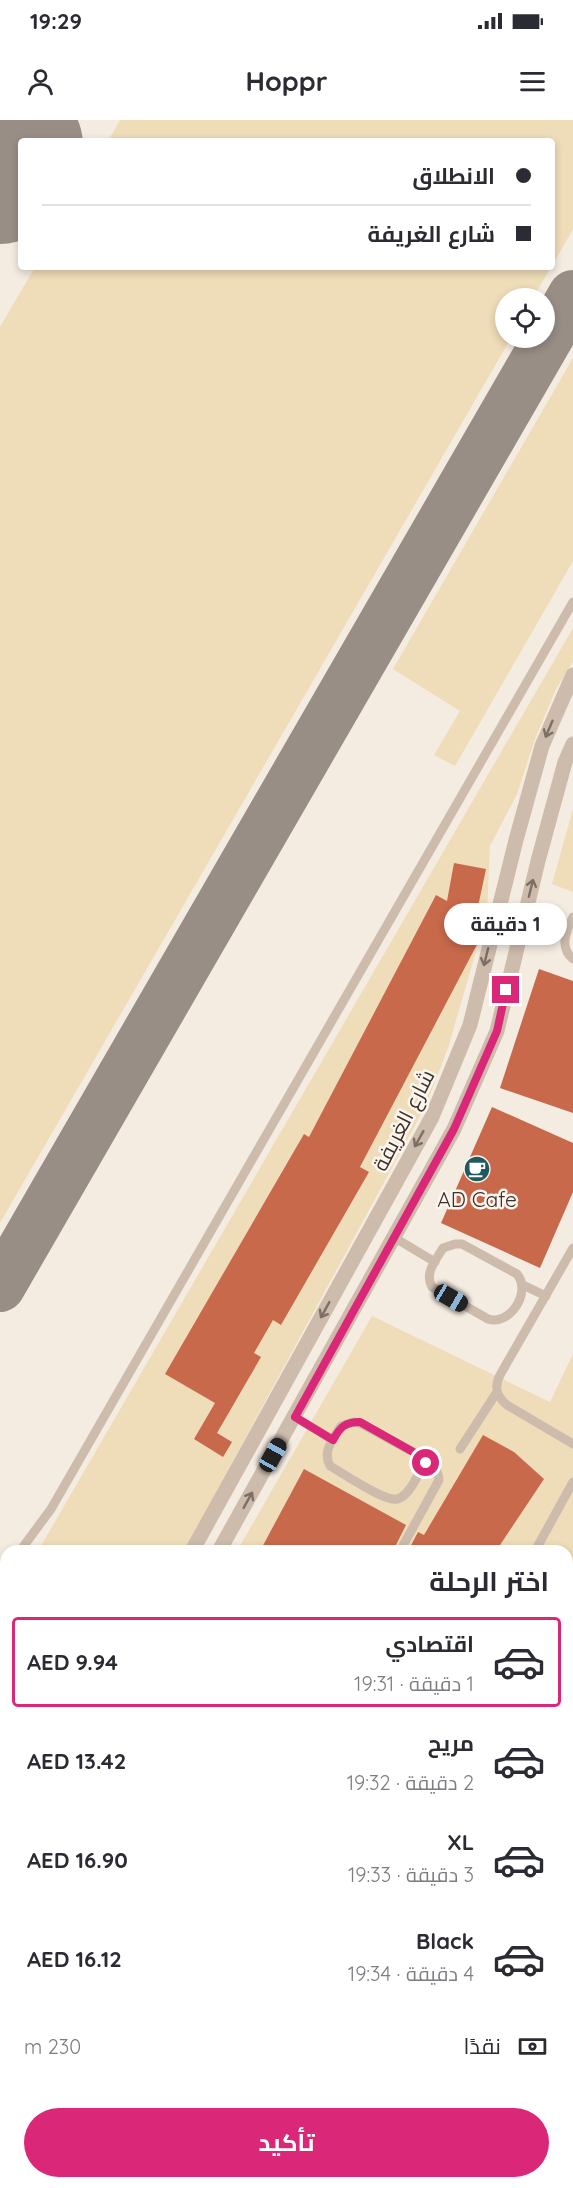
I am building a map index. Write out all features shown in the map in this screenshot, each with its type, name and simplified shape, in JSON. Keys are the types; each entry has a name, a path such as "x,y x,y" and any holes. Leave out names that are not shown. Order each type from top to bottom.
{"street":[{"name":"شارع الغريفة","path":"195,1545 432,1117 470,1025 542,746 573,675"},
{"path":"222,1545 454,1129 497,1031 524,918 566,762 573,744"}],"lane":[{"path":"24,1545 57,1498 573,602"},
{"path":"573,917 564,946 573,959"},
{"path":"524,918 567,932"},
{"path":"395,1238 435,1262"},
{"path":"523,1285 514,1309 506,1318 494,1321 432,1287 429,1277 443,1248 462,1244 517,1274 523,1285 546,1296"},
{"path":"573,1248 500,1375 496,1386 497,1392 507,1405 573,1444"},
{"path":"460,1449 497,1392"},
{"path":"295,1417 333,1440"},
{"path":"360,1422 415,1453 421,1463 411,1487 404,1496 392,1499 330,1466 327,1452 341,1426 360,1422"},
{"path":"403,1545 439,1480 435,1468 421,1463"},
{"path":"538,1545 573,1482"}],"sand":[{"path":"120,120 573,120 573,229 555,261 555,138 110,138"},
{"path":"33,270 549,270 539,288 495,288 495,348 505,348 0,1223 0,327"},
{"path":"573,358 573,561 455,766 434,755 460,711 393,669"},
{"path":"573,628 573,662 556,689 535,739 517,794 490,846 487,913 448,1048 426,1105 187,1545 41,1545"},
{"path":"573,809 573,892 552,884"},
{"path":"372,1316 550,1402 573,1354 573,1545 240,1545"}],"building":[{"path":"454,863 486,869 476,916 486,921 482,935 360,1167 369,1172 281,1325 273,1320 254,1353 261,1357 217,1433 232,1442 223,1457 194,1439 215,1403 165,1374 304,1134 309,1137 436,895 447,901"},
{"path":"539,969 573,981 573,1113 500,1088"},
{"path":"492,1107 573,1143 573,1192 540,1268 441,1223"},
{"path":"483,1435 514,1452 544,1479 500,1545 411,1545 418,1532 424,1535"},
{"path":"304,1469 406,1525 396,1545 263,1545"}],"taxiway":[{"path":"0,1287 573,295"}],"runway":[{"path":"0,182 18,150"}],"place":[{"name":"AD Cafe","path":"477,1169"}],"route":[{"path":"426,1463 421,1463 415,1453 360,1422 341,1426 333,1440 295,1417 454,1129 497,1031 506,990"}]}
